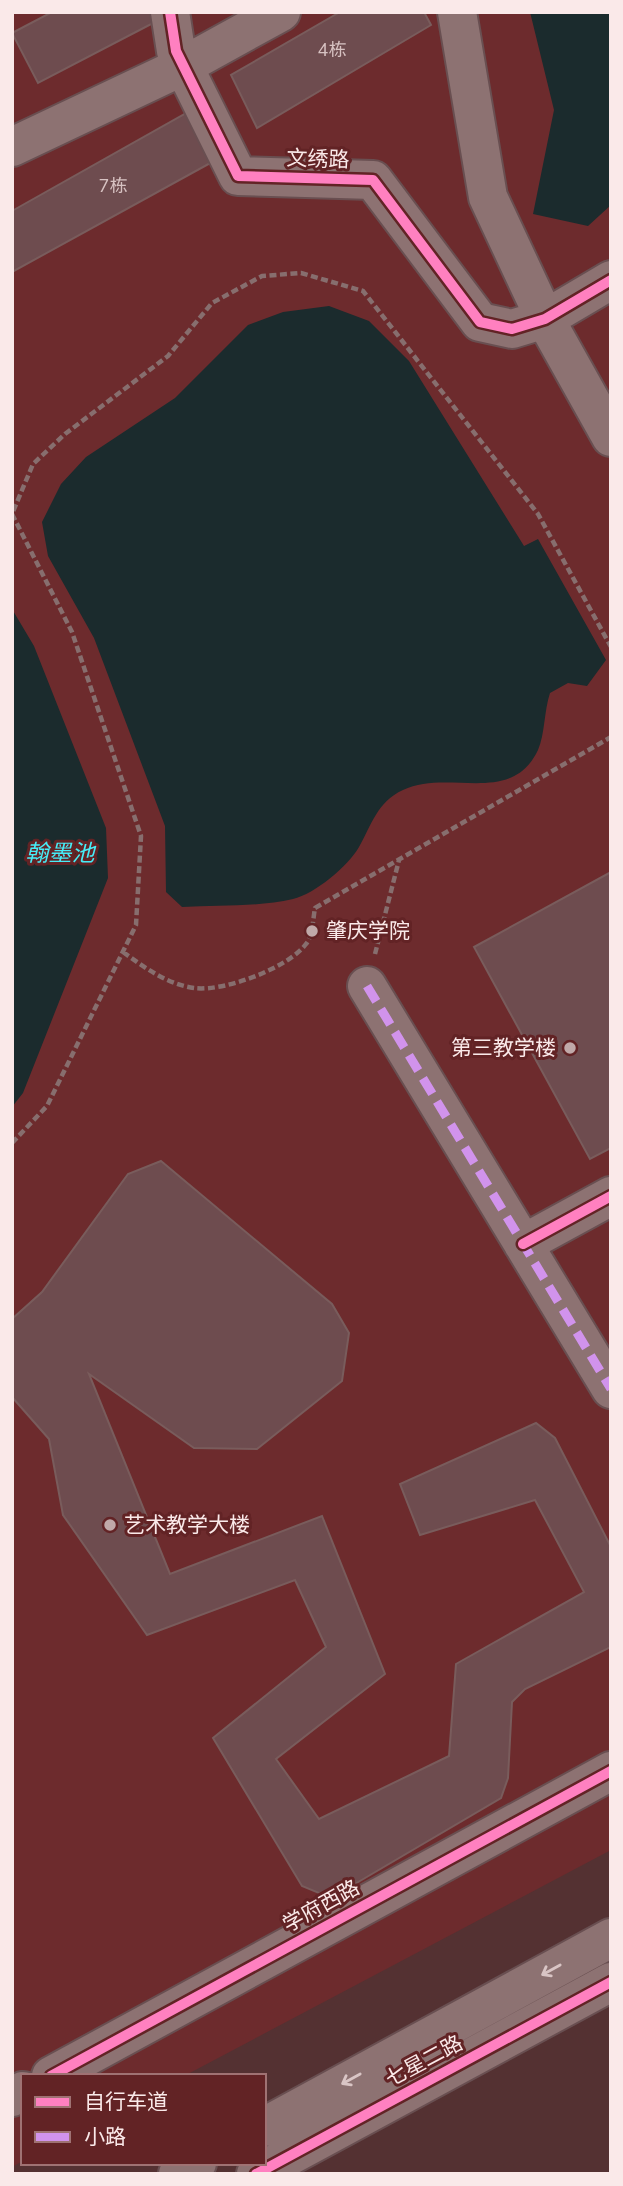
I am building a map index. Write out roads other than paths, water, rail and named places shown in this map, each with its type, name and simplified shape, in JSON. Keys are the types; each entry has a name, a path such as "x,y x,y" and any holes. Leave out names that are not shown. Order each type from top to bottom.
{"street":[{"name":"文绣路","path":"170,12 176,51 238,176 373,180 480,322 512,329 545,319"},
{"path":"12,147 183,66 281,12"},
{"path":"457,12 488,197 545,319 611,437"},
{"path":"545,319 611,280"},
{"path":"367,986 611,1389"},
{"path":"523,1244 611,1196"},
{"name":"学府西路","path":"55,2074 611,1771"},
{"name":"七星二路","path":"266,2126 611,1938"},
{"name":"七星二路","path":"256,2174 611,1982"},
{"path":"178,2174 194,2165"}],"water":[{"path":"530,12 611,12 611,205 588,226 533,214 554,110"},
{"path":"329,306 369,321 409,361 524,546 538,539 606,660 587,686 568,683 550,693 538,750 526,767 512,777 495,782 421,784 394,795 381,807 359,847 347,862 321,885 302,896 266,903 182,907 166,892 165,826 94,638 48,556 42,522 61,484 86,457 175,398 248,325 283,312"},
{"name":"翰墨池","path":"12,609 34,646 106,828 108,878 23,1093 12,1107"}],"place":[{"name":"肇庆学院","path":"312,931"},
{"name":"第三教学楼","path":"570,1048"},
{"name":"艺术教学大楼","path":"110,1525"}]}
